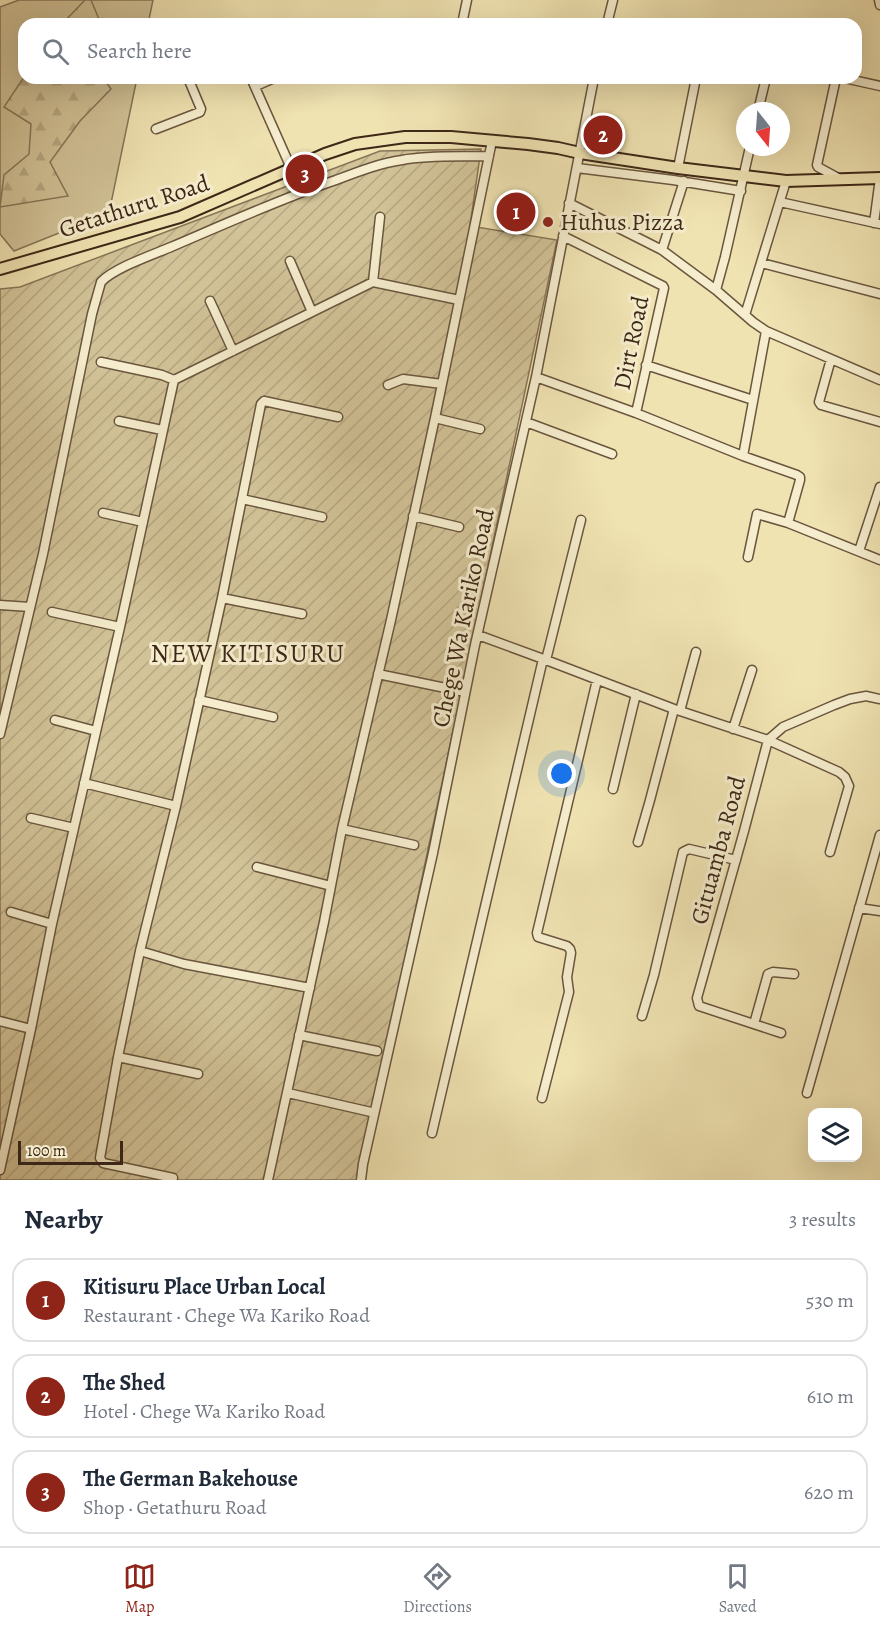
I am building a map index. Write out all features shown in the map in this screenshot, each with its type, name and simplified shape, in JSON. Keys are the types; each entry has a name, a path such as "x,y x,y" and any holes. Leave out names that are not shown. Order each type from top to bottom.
{"main road":[{"name":"Getathuru Road","path":"0,269 180,217 325,154 355,144 395,138 451,137 558,148 678,168 786,181 880,178"}],"street":[{"path":"463,18 467,0"},
{"path":"608,18 613,0"},
{"path":"879,0 880,5"},
{"path":"862,82 880,86"},
{"path":"156,129 200,112 201,109 191,84"},
{"path":"254,84 291,168"},
{"name":"Chege Wa Kariko Road","path":"361,1180 536,377 593,84"},
{"path":"678,168 695,84"},
{"path":"760,102 765,84"},
{"path":"835,84 817,165 840,179"},
{"path":"268,1180 342,829 435,418 492,141"},
{"path":"0,734 56,493 92,314 101,282 121,269 200,235 313,188 364,170 402,160 489,156"},
{"path":"716,290 748,156"},
{"path":"577,168 741,190"},
{"path":"780,202 877,223 880,178"},
{"path":"662,250 684,181"},
{"path":"745,315 786,181"},
{"path":"569,203 662,250 766,331 880,380"},
{"path":"373,282 380,217"},
{"name":"Dirt Road","path":"563,236 663,286 636,413"},
{"path":"290,261 312,312"},
{"path":"762,263 880,294"},
{"path":"101,362 162,375 174,380 373,282 459,300"},
{"path":"210,301 233,351"},
{"path":"743,456 766,331"},
{"path":"831,359 819,402 821,405 880,422"},
{"path":"646,365 753,400"},
{"path":"536,377 800,477 788,523"},
{"path":"388,385 403,379 442,384"},
{"path":"0,1170 52,924 174,380"},
{"path":"173,1178 100,1161 140,951 176,806 243,499 261,404 264,401 338,417"},
{"path":"435,418 480,429"},
{"path":"119,421 162,430"},
{"path":"526,422 612,454"},
{"path":"859,551 880,490"},
{"path":"243,499 322,516"},
{"path":"103,513 143,522"},
{"path":"748,556 757,514 788,523 880,560"},
{"path":"413,516 459,527"},
{"path":"432,1133 545,659 581,520"},
{"path":"222,598 302,614"},
{"path":"0,605 30,607"},
{"path":"52,612 120,627"},
{"path":"478,635 677,710 768,740 838,772 849,786 830,852"},
{"path":"638,842 696,652"},
{"path":"733,729 752,670"},
{"path":"378,674 460,691"},
{"path":"542,1098 569,992 567,977 571,953 567,946 538,937 537,933 597,680"},
{"path":"613,789 636,694"},
{"path":"768,740 783,728 850,699 866,696 880,699"},
{"path":"199,700 273,717"},
{"path":"55,720 96,731"},
{"name":"Gituamba Road","path":"768,740 697,998 699,1006 781,1033"},
{"path":"84,783 176,806"},
{"path":"31,818 74,828"},
{"path":"342,829 414,845"},
{"path":"807,1093 880,835"},
{"path":"642,1016 683,852 689,849 736,860"},
{"path":"257,867 331,886"},
{"path":"859,908 880,911"},
{"path":"10,912 52,924"},
{"path":"140,951 184,963 310,988"},
{"path":"754,1024 768,974 773,972 794,974"},
{"path":"0,1021 31,1029"},
{"path":"299,1035 377,1052"},
{"path":"118,1057 198,1074"},
{"path":"288,1093 371,1112"}],"green space":[{"path":"19,0 153,0 149,18 18,18 18,84 136,84 109,213 14,251 0,234 0,7"},
{"path":"85,0 91,0 98,18 68,18"},
{"path":"19,84 107,84 111,89 80,121 50,162 68,196 0,207 4,175 29,154 31,124 4,107"},
{"path":"481,149 470,226 557,240 358,1180 0,1180 0,289 20,287 380,151"}],"place":[{"name":"The Shed","path":"603,135"},
{"name":"The German Bakehouse","path":"305,174"},
{"name":"Kitisuru Place Urban Local","path":"516,212"},
{"name":"Huhus Pizza","path":"548,222"}],"district":[{"name":"NEW KITISURU","path":"248,653"}]}
